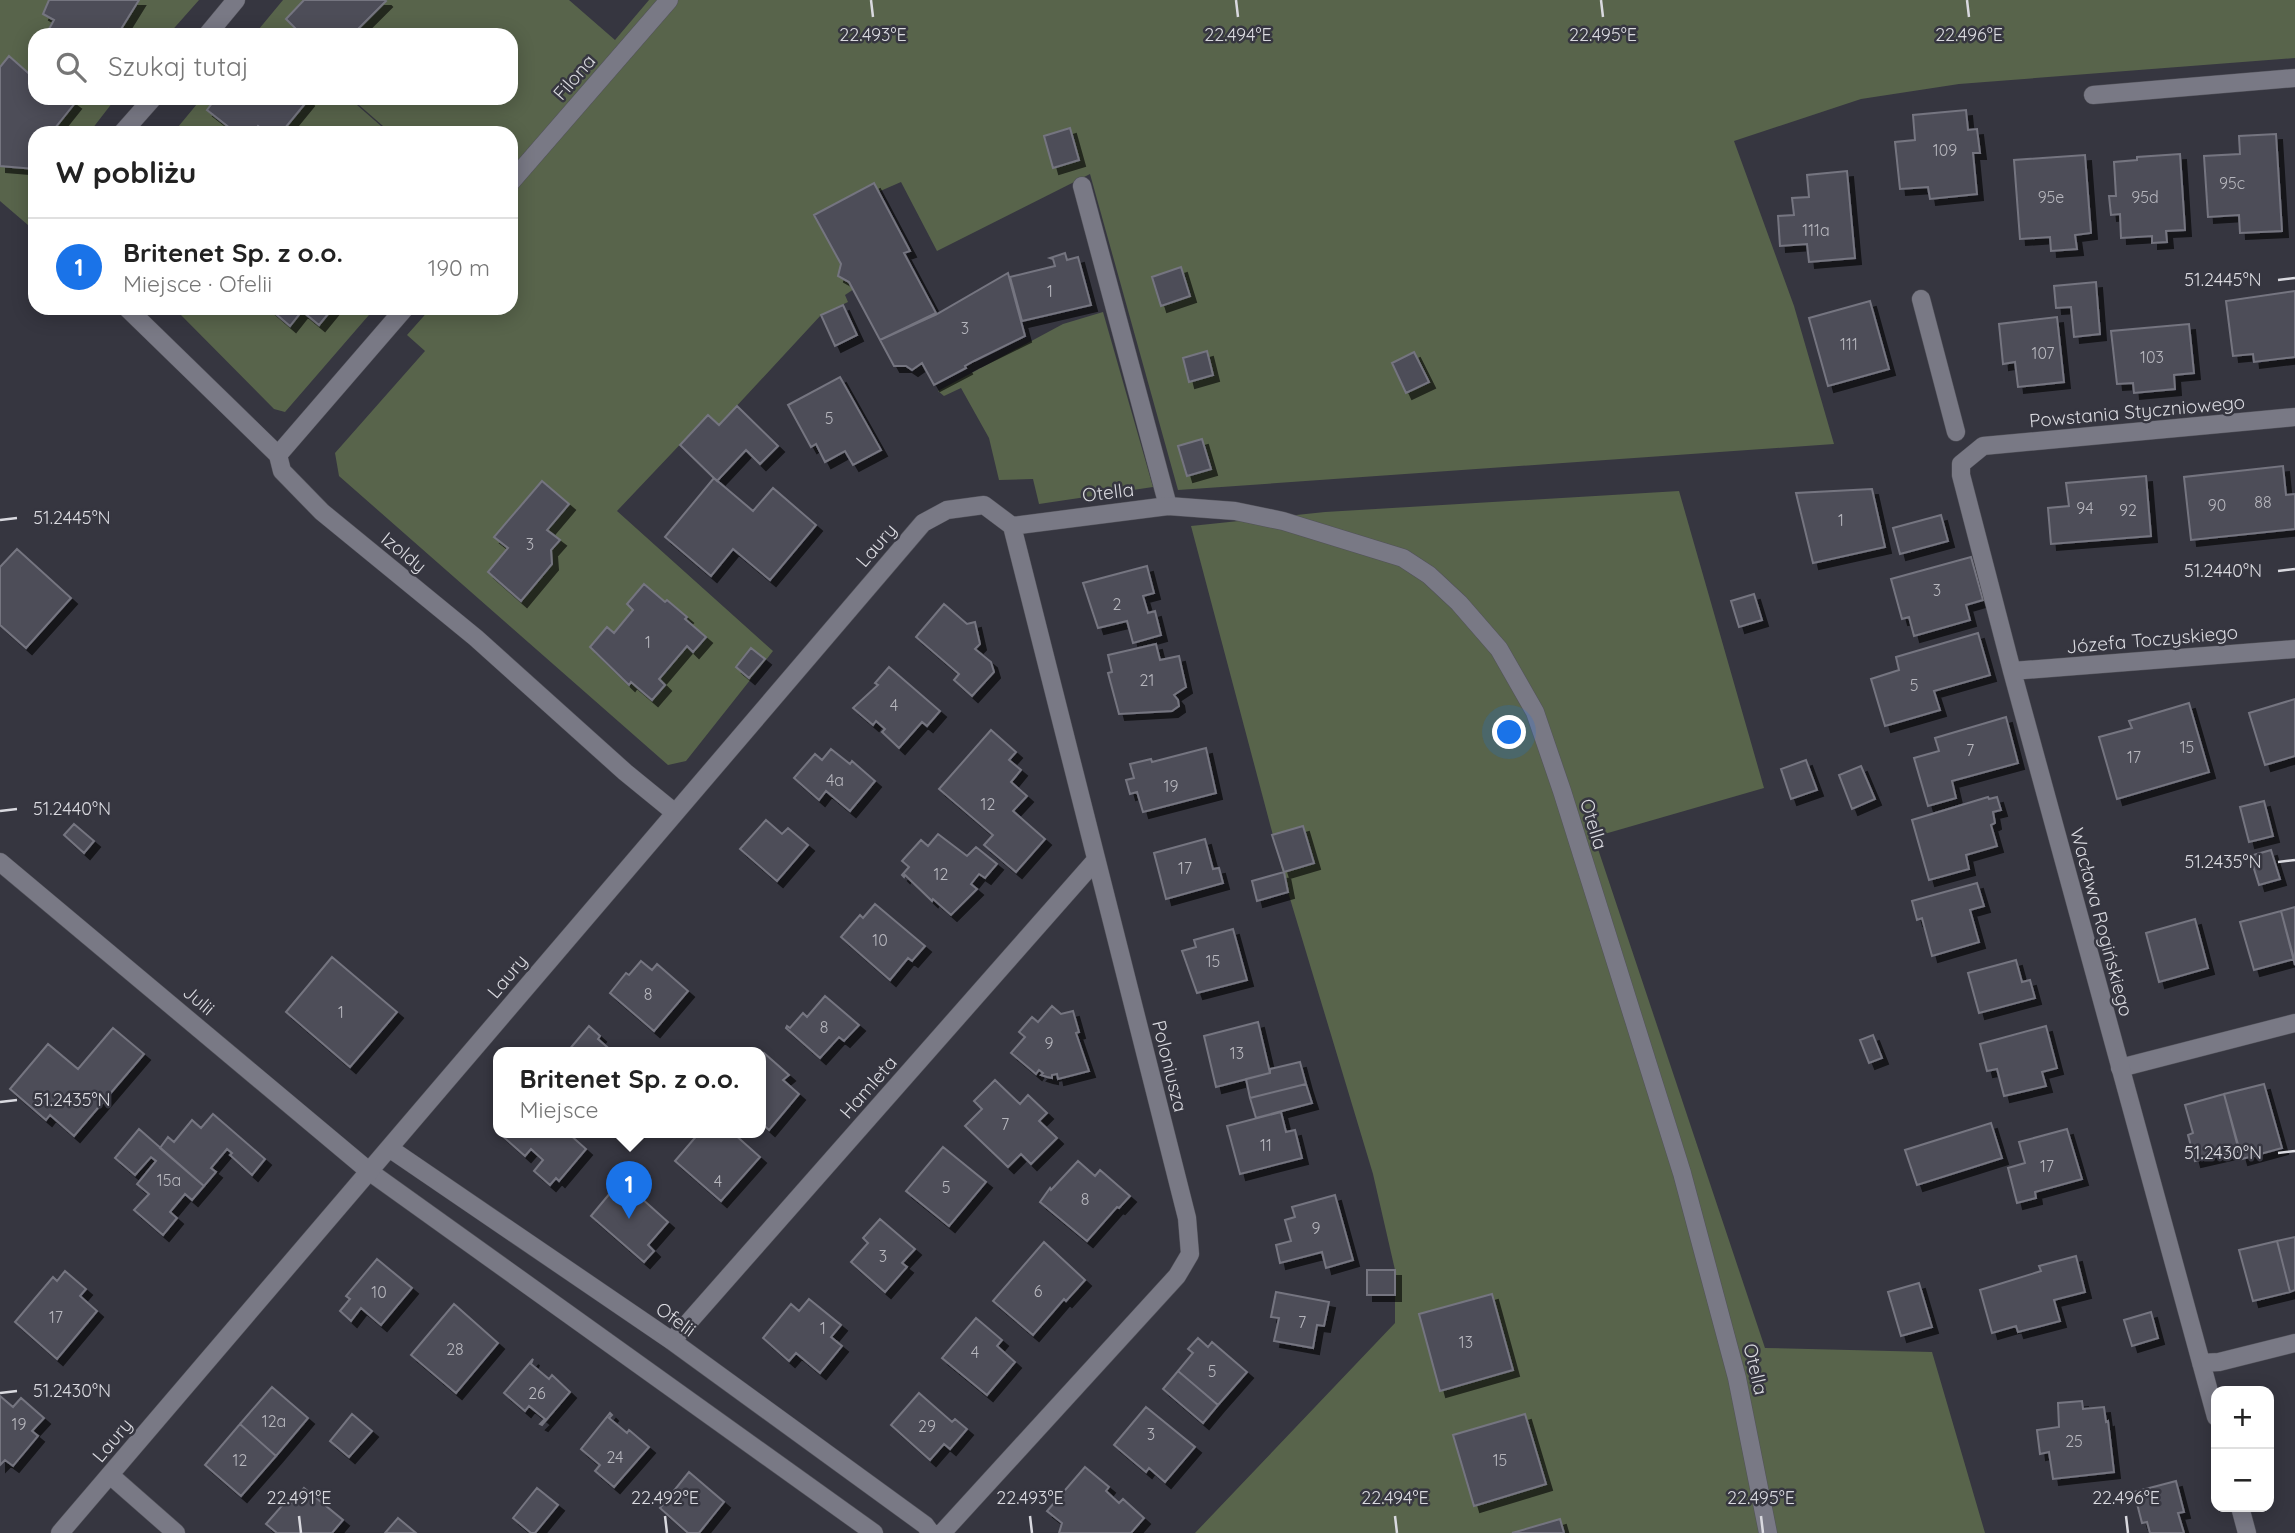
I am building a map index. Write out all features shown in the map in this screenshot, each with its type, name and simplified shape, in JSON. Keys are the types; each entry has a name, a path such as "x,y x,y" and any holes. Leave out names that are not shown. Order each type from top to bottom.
{"street":[{"path":"212,28 236,0"},
{"name":"Filona","path":"518,173 669,0"},
{"path":"2093,95 2295,78"},
{"path":"128,126 147,105"},
{"path":"1082,186 1168,506"},
{"path":"1921,299 1956,432"},
{"name":"Izoldy","path":"135,315 278,455 282,471 322,512 476,638 625,772 674,812"},
{"path":"278,455 399,315"},
{"name":"Powstania Styczniowego","path":"1983,446 2295,417"},
{"name":"Wacława Rogińskiego","path":"1983,446 1961,464 1961,475 2211,1399"},
{"name":"Laury","path":"60,1533 923,523 947,510 985,505 1012,526"},
{"name":"Otella","path":"1012,526 1168,506 1235,512 1283,521 1403,558 1429,575 1460,603 1499,649 1535,712 1682,1173 1737,1378 1768,1533"},
{"name":"Poloniusza","path":"942,1533 1177,1276 1189,1254 1187,1218 1012,526"},
{"name":"Józefa Toczyskiego","path":"2012,671 2295,649"},
{"name":"Hamleta","path":"671,1341 1095,861"},
{"name":"Julii","path":"0,862 370,1172 874,1533"},
{"path":"2120,1069 2295,1024"},
{"name":"Ofelii","path":"389,1148 671,1341 925,1525 931,1533"},
{"path":"2201,1363 2220,1362 2295,1343"},
{"path":"110,1475 176,1533"},
{"path":"2241,1512 2247,1533"}],"green space":[{"path":"0,0 199,0 174,28 28,28 28,105 111,105 94,126 28,126 28,225 0,201"},
{"path":"283,0 569,0 615,40 649,0 2295,0 2295,58 1959,84 1861,99 1734,141 1794,306 1834,444 1178,490 1090,174 937,251 901,182 823,216 857,287 845,295 848,302 821,315 719,425 708,415 617,511 773,651 686,761 668,765 339,476 335,453 425,351 407,335 425,315 518,315 518,126 383,126 359,105 518,105 518,28 260,28"},
{"path":"196,105 357,105 381,126 179,126"},
{"path":"1103,312 1153,487 1039,504 1033,479 999,480 989,438 961,388 944,396 938,391 1063,324"},
{"path":"181,315 369,315 285,412 274,409"},
{"path":"1679,491 1764,788 1594,837 1765,1348 1932,1352 1985,1533 1195,1533 1395,1323 1395,1270 1373,1174 1288,892 1191,526 1325,512"}],"building":[{"path":"49,0 139,0 122,28 50,28 54,20 43,14"},
{"path":"304,0 386,1 359,28 295,28 286,19"},
{"path":"9,56 28,73 28,105 73,105 57,126 28,126 28,168 0,166 0,67"},
{"path":"211,105 304,105 287,126 227,126 207,110"},
{"path":"1966,110 1968,130 1977,129 1980,153 1973,153 1977,194 1930,199 1928,187 1900,189 1895,142 1915,140 1913,115"},
{"path":"1070,128 1079,160 1053,168 1044,136"},
{"path":"2276,134 2282,231 2240,233 2239,215 2208,217 2204,156 2240,154 2239,136"},
{"path":"2180,154 2185,230 2166,231 2167,242 2152,243 2152,236 2121,238 2120,214 2111,215 2109,196 2116,196 2114,162 2137,160 2137,157"},
{"path":"2085,155 2091,233 2075,235 2077,249 2051,251 2050,237 2020,239 2014,160"},
{"path":"1847,171 1855,258 1809,262 1807,244 1780,246 1778,216 1794,215 1792,198 1809,197 1807,175"},
{"path":"874,183 910,251 904,253 936,313 880,340 849,282 838,276 841,264 814,215"},
{"path":"1065,253 1067,260 1078,257 1091,305 1022,321 1010,277 1055,266 1050,258"},
{"path":"1181,267 1190,296 1161,306 1152,277"},
{"path":"1008,273 1025,336 974,361 934,385 922,363 912,370 906,366 894,366 880,340 937,314"},
{"path":"2096,282 2100,334 2074,337 2071,307 2056,308 2054,286"},
{"path":"2295,291 2295,357 2254,362 2253,354 2233,356 2226,301"},
{"path":"1870,301 1889,369 1828,386 1809,318"},
{"path":"843,305 857,335 835,346 821,315"},
{"path":"277,315 299,315 290,326"},
{"path":"307,315 327,315 319,325"},
{"path":"2057,317 2064,382 2018,387 2015,362 2003,364 1999,324"},
{"path":"2189,324 2194,373 2174,375 2175,389 2134,393 2133,383 2117,384 2111,331"},
{"path":"1207,351 1213,375 1189,382 1183,358"},
{"path":"1414,352 1429,382 1406,393 1392,363"},
{"path":"840,377 881,450 853,465 845,451 825,462 816,444 811,447 788,405"},
{"path":"737,406 778,446 760,464 746,450 717,481 680,445 708,415 719,425"},
{"path":"1202,439 1211,469 1187,476 1178,446"},
{"path":"2283,466 2286,495 2295,494 2295,529 2191,540 2184,477"},
{"path":"2146,476 2151,536 2051,544 2048,508 2069,506 2066,483"},
{"path":"714,478 753,511 773,488 816,525 770,580 733,549 711,576 665,537"},
{"path":"542,481 569,504 547,530 560,540 551,550 552,564 521,601 488,572 508,548 494,537"},
{"path":"1872,489 1885,547 1813,563 1796,493"},
{"path":"1941,515 1948,541 1900,554 1893,528"},
{"path":"17,549 71,598 26,648 0,625 0,567"},
{"path":"1971,557 1983,600 1966,605 1970,620 1914,636 1909,617 1902,619 1891,579"},
{"path":"1147,566 1154,593 1143,596 1148,613 1155,611 1161,635 1133,643 1127,621 1098,628 1083,583"},
{"path":"644,584 687,617 685,619 706,637 693,652 687,646 659,679 665,685 652,700 631,682 629,685 590,647 607,627 614,633 633,610 627,604"},
{"path":"1754,594 1762,620 1739,627 1731,601"},
{"path":"944,604 967,624 975,622 980,644 975,649 991,662 994,672 972,696 954,680 959,674 916,637"},
{"path":"1978,633 1990,675 1934,691 1940,710 1885,726 1871,679 1899,670 1896,657"},
{"path":"1156,644 1160,660 1179,656 1186,687 1174,695 1179,706 1172,711 1119,714 1108,673 1112,672 1108,655"},
{"path":"751,648 765,659 749,678 736,667"},
{"path":"889,667 940,711 927,726 922,722 899,748 882,732 885,729 876,721 873,725 853,708 878,685 875,683"},
{"path":"2295,699 2295,756 2265,765 2249,713"},
{"path":"2189,703 2209,772 2117,799 2099,737 2132,728 2129,721"},
{"path":"2006,717 2018,763 1952,781 1956,798 1928,806 1914,758 1939,751 1935,738"},
{"path":"991,730 1016,752 1009,760 1021,770 1011,782 1027,796 1013,811 1045,839 1016,872 984,845 993,835 939,789"},
{"path":"1206,748 1216,793 1143,812 1137,792 1130,794 1126,780 1134,778 1130,764 1151,759 1152,762"},
{"path":"831,749 850,764 852,761 875,781 850,811 826,791 819,800 794,778 815,754 822,760"},
{"path":"1806,760 1817,790 1791,799 1781,769"},
{"path":"1861,766 1875,799 1852,809 1839,775"},
{"path":"1988,797 1997,797 2001,810 1993,812 1995,823 1991,825 1997,846 1966,855 1969,869 1929,880 1912,820"},
{"path":"2264,801 2273,836 2249,842 2240,807"},
{"path":"766,820 782,834 788,828 808,845 777,881 740,849"},
{"path":"74,824 94,841 84,853 64,835"},
{"path":"1303,826 1314,863 1284,872 1272,835"},
{"path":"938,834 967,856 976,847 997,864 985,878 979,874 971,884 977,889 951,915 902,875 909,867 902,861 921,840 928,846"},
{"path":"1205,839 1213,869 1219,868 1223,883 1166,899 1154,853"},
{"path":"2271,850 2280,879 2259,885 2250,856"},
{"path":"1284,872 1288,892 1257,901 1252,881"},
{"path":"1977,883 1984,906 1970,910 1979,942 1932,956 1922,918 1917,920 1912,901"},
{"path":"875,904 925,946 912,961 908,958 890,980 841,937 860,915 863,918"},
{"path":"2295,907 2295,965 2281,911"},
{"path":"2281,911 2294,959 2254,970 2240,922"},
{"path":"2195,919 2208,968 2159,982 2146,933"},
{"path":"1233,929 1247,980 1197,993 1182,951 1196,947 1194,940"},
{"path":"332,957 397,1012 350,1067 286,1012"},
{"path":"2016,960 2022,982 2030,980 2035,998 1979,1013 1968,973"},
{"path":"641,961 652,970 657,964 688,991 654,1031 610,993 626,973 629,975"},
{"path":"825,996 859,1025 844,1041 839,1037 820,1058 786,1028 790,1028 803,1013 807,1017"},
{"path":"1052,1006 1061,1014 1073,1011 1079,1032 1076,1033 1089,1071 1058,1079 1057,1074 1052,1075 1052,1078 1047,1077 1041,1075 1043,1073 1039,1070 1036,1074 1011,1053 1025,1037 1019,1032 1032,1017 1038,1022"},
{"path":"1258,1022 1270,1073 1216,1087 1204,1036"},
{"path":"589,1026 607,1047 571,1047"},
{"path":"2046,1026 2057,1068 2042,1072 2046,1086 2004,1096 1997,1069 1987,1071 1980,1044"},
{"path":"113,1028 144,1054 74,1136 50,1115 46,1120 10,1089 48,1044 78,1069"},
{"path":"1873,1035 1882,1058 1869,1063 1860,1040"},
{"path":"766,1055 789,1075 783,1080 799,1094 769,1130 766,1127"},
{"path":"1300,1062 1306,1084 1250,1098 1246,1079 1270,1073 1270,1069"},
{"path":"995,1080 1020,1104 1028,1095 1047,1113 1039,1121 1057,1138 1031,1164 1021,1154 1008,1167 965,1126 982,1109 974,1101"},
{"path":"1306,1084 1312,1103 1256,1118 1250,1098"},
{"path":"2264,1084 2282,1148 2242,1159 2224,1094"},
{"path":"2224,1094 2239,1151 2195,1161 2188,1135 2193,1133 2185,1105"},
{"path":"1281,1112 1286,1132 1295,1130 1302,1158 1240,1174 1227,1126"},
{"path":"213,1114 265,1159 252,1175 227,1149 211,1168 216,1172 204,1186 160,1148 168,1137 174,1142 192,1120 201,1128"},
{"path":"1991,1123 2002,1158 1917,1185 1905,1150"},
{"path":"139,1129 204,1186 192,1200 185,1194 170,1212 177,1218 163,1235 134,1210 149,1194 137,1184 156,1161 151,1157 135,1175 115,1158"},
{"path":"2067,1129 2082,1179 2035,1192 2036,1198 2017,1203 2008,1168 2025,1163 2019,1142"},
{"path":"505,1138 574,1138 586,1149 559,1181 556,1178 550,1185 534,1171 543,1160 531,1149 525,1156"},
{"path":"695,1138 739,1138 760,1157 721,1201 675,1161"},
{"path":"943,1147 986,1182 949,1226 906,1191"},
{"path":"1078,1161 1095,1176 1100,1170 1130,1196 1087,1241 1040,1202 1050,1188 1051,1190"},
{"path":"621,1180 668,1222 648,1245 654,1251 644,1262 591,1216"},
{"path":"1335,1195 1353,1260 1326,1268 1322,1252 1280,1263 1276,1245 1291,1241 1285,1220 1295,1217 1292,1207"},
{"path":"880,1219 915,1249 902,1263 907,1267 885,1292 851,1262 868,1243 863,1238"},
{"path":"2295,1237 2295,1290 2290,1292 2277,1241"},
{"path":"2277,1241 2290,1292 2253,1301 2239,1250"},
{"path":"1044,1242 1085,1280 1066,1301 1064,1299 1033,1335 993,1301"},
{"path":"2076,1256 2085,1292 2054,1300 2060,1321 2018,1332 2016,1326 1992,1333 1980,1290 2041,1271 2039,1266"},
{"path":"377,1259 412,1288 381,1325 361,1308 351,1321 340,1311 350,1299 346,1296"},
{"path":"1367,1270 1395,1270 1395,1295 1367,1295"},
{"path":"65,1271 86,1289 80,1296 97,1311 57,1359 15,1322 53,1277 57,1281"},
{"path":"1919,1283 1932,1327 1901,1336 1888,1292"},
{"path":"1276,1292 1329,1302 1324,1326 1317,1325 1313,1348 1274,1341 1279,1318 1271,1317"},
{"path":"1492,1294 1513,1370 1440,1391 1419,1314"},
{"path":"809,1299 841,1325 831,1337 842,1346 820,1373 796,1353 789,1361 763,1338 791,1304 799,1311"},
{"path":"454,1304 498,1343 456,1393 411,1355"},
{"path":"2151,1312 2158,1338 2132,1346 2124,1320"},
{"path":"976,1318 1002,1340 997,1346 1015,1362 987,1395 942,1358"},
{"path":"1198,1338 1208,1347 1212,1342 1247,1372 1218,1405 1178,1371 1193,1353 1188,1349"},
{"path":"533,1359 531,1364 549,1379 552,1375 570,1392 542,1425 540,1424 545,1419 529,1406 525,1411 504,1393"},
{"path":"1178,1371 1218,1405 1203,1423 1163,1389"},
{"path":"272,1387 308,1418 276,1456 240,1424"},
{"path":"919,1393 952,1422 955,1419 967,1429 950,1449 944,1444 930,1460 891,1425"},
{"path":"0,1396 13,1407 21,1398 44,1418 32,1431 38,1436 13,1466 5,1460 0,1465"},
{"path":"2082,1401 2083,1409 2104,1407 2114,1472 2053,1479 2049,1452 2040,1454 2037,1430 2059,1427 2058,1403"},
{"path":"1146,1407 1195,1447 1165,1482 1149,1468 1146,1472 1114,1445"},
{"path":"610,1413 612,1415 609,1418 649,1447 614,1487 595,1471 600,1465 581,1449"},
{"path":"352,1414 372,1431 349,1457 330,1441"},
{"path":"1525,1414 1546,1484 1474,1506 1453,1435"},
{"path":"240,1424 276,1456 241,1496 205,1465"},
{"path":"1085,1467 1109,1487 1106,1491 1119,1503 1123,1499 1144,1518 1131,1533 1059,1533 1062,1523 1047,1511"},
{"path":"689,1472 724,1502 699,1533 688,1533 660,1508"},
{"path":"2176,1481 2184,1512 2178,1513 2184,1533 2150,1533 2147,1522 2142,1523 2134,1492"},
{"path":"304,1488 343,1520 332,1533 277,1533 266,1524 286,1501 290,1504"},
{"path":"537,1488 558,1505 535,1533 531,1533 513,1518"},
{"path":"398,1518 416,1533 385,1533"},
{"path":"1560,1519 1564,1533 1512,1533"}],"place":[{"name":"Britenet Sp. z o.o.","path":"629,1219"}]}
